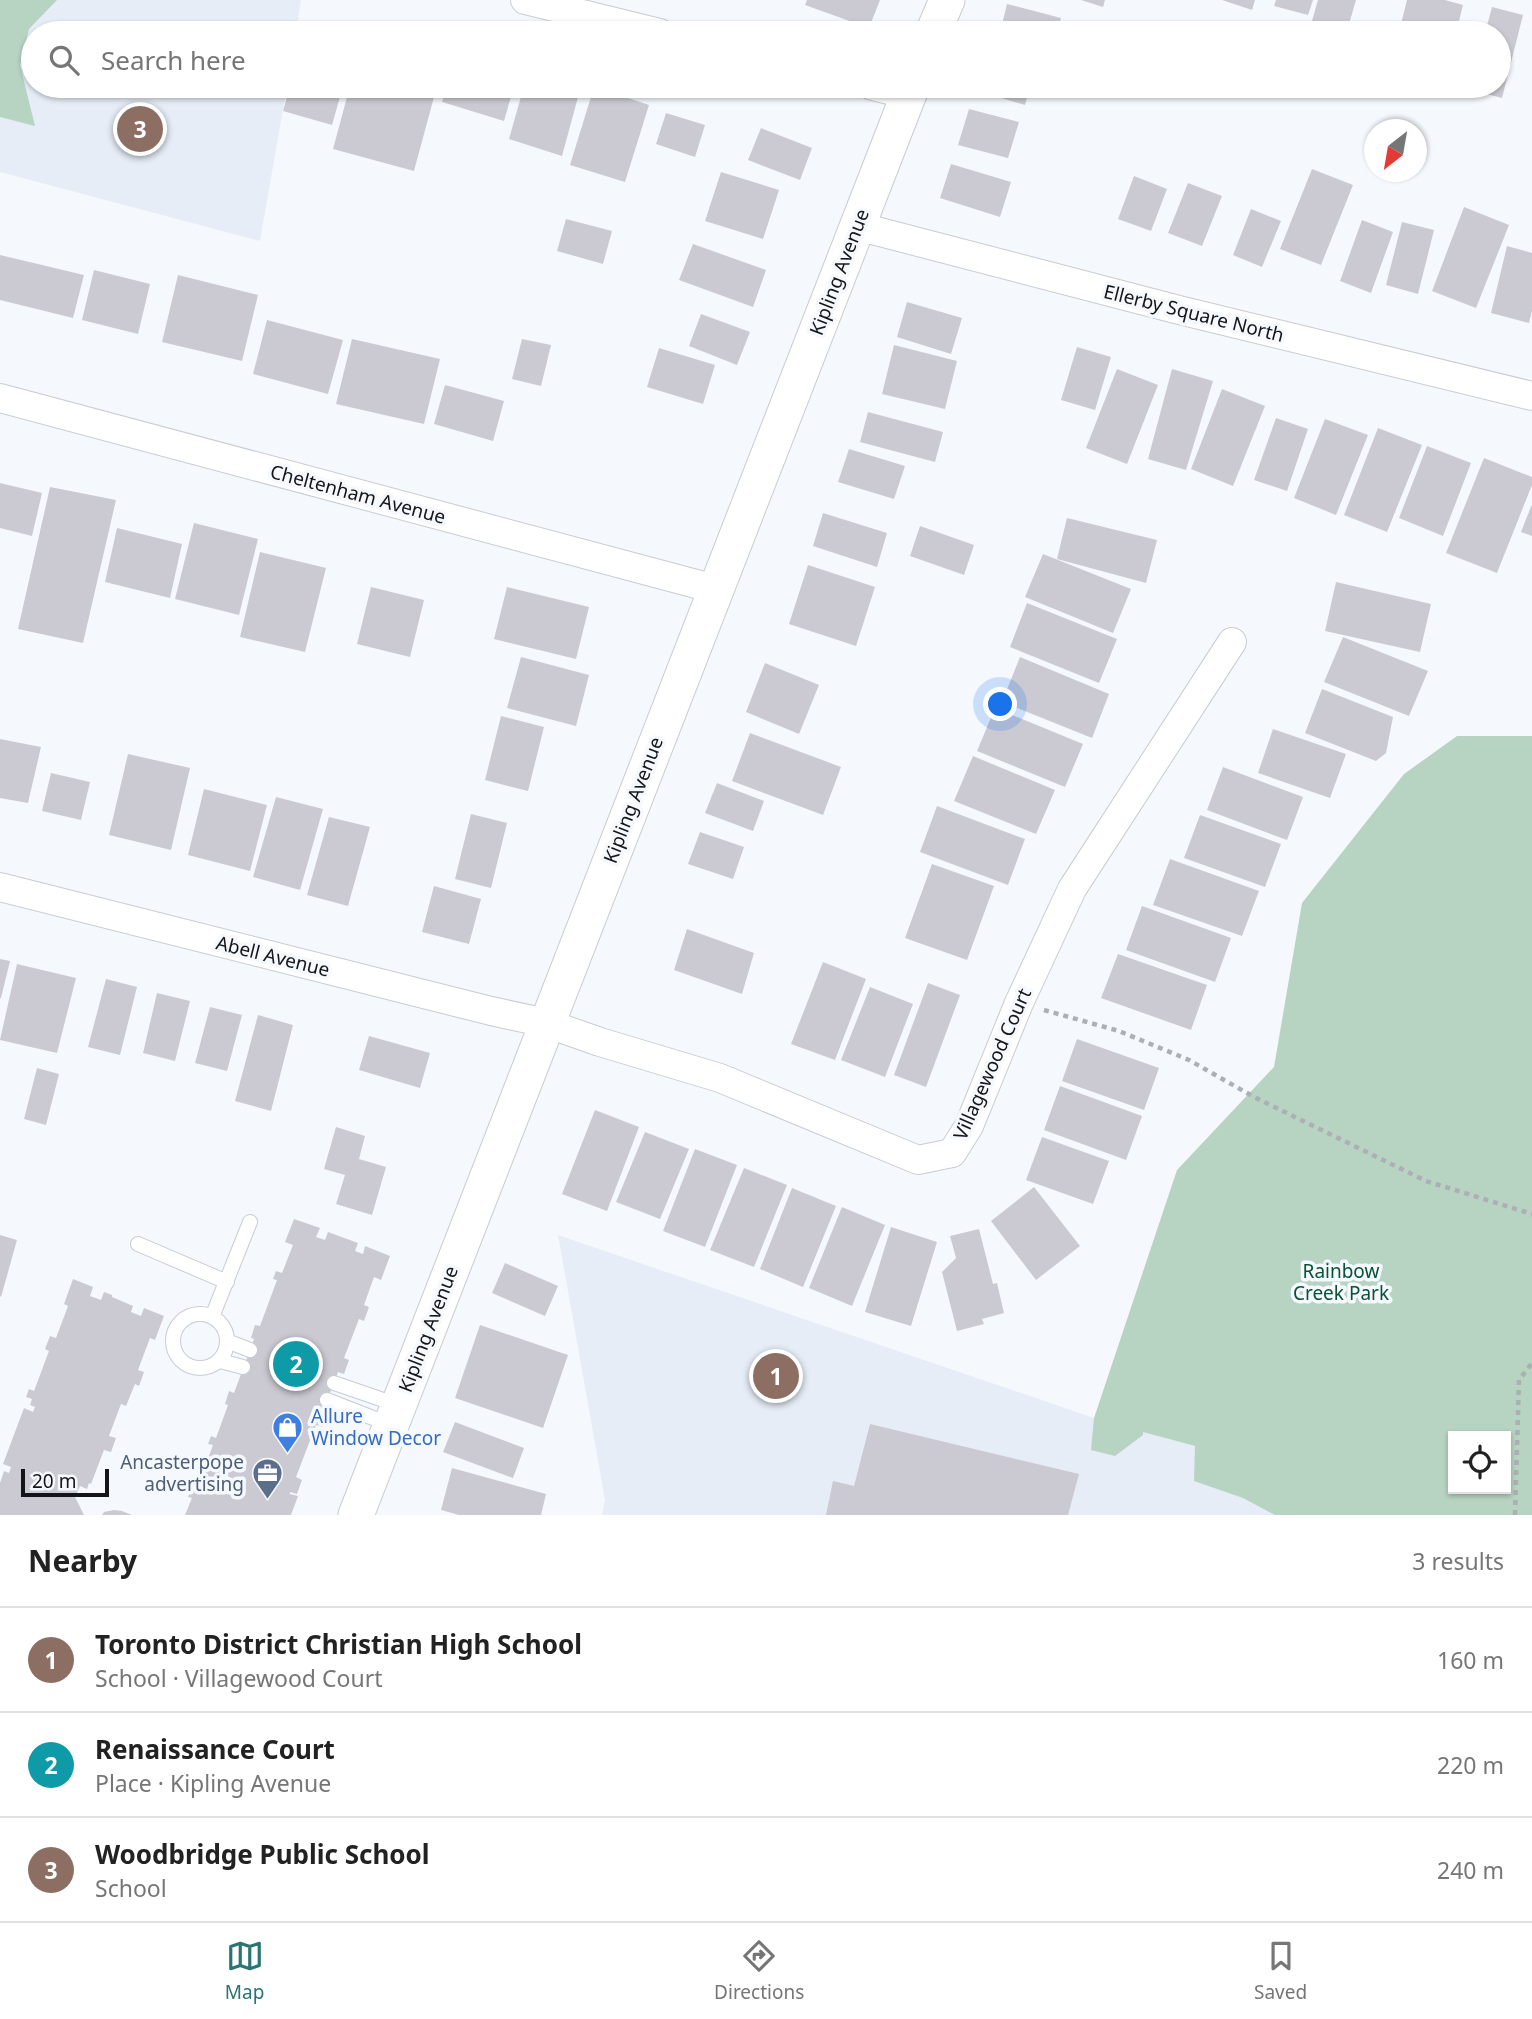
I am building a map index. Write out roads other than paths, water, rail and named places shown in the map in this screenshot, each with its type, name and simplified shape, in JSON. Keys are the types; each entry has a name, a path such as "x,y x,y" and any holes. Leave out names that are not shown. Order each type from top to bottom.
{"street":[{"path":"525,0 611,21"},
{"path":"938,21 947,0"},
{"name":"Kipling Avenue","path":"356,1515 908,98"},
{"name":"Ellerby Square North","path":"857,226 1179,310 1532,396"},
{"name":"Cheltenham Avenue","path":"0,398 715,589"},
{"name":"Villagewood Court","path":"546,1023 720,1078 918,1160 951,1153 969,1126 1018,1003 1072,889 1232,642"},
{"name":"Abell Avenue","path":"0,887 546,1023"}],"lane":[{"path":"212,1317 250,1222"},
{"path":"138,1244 227,1282"},
{"path":"195,1314 212,1317 223,1327 228,1341 220,1361 205,1369 181,1361 173,1346 175,1329 180,1322 195,1314"},
{"path":"228,1341 250,1350"},
{"path":"220,1361 243,1367"},
{"path":"334,1383 395,1415"},
{"path":"327,1400 395,1415"}],"place":[{"name":"Woodbridge Public School","path":"140,129"},
{"name":"Renaissance Court","path":"296,1364"},
{"name":"Toronto District Christian High School","path":"776,1376"},
{"name":"Allure Window Decor","path":"288,1454"},
{"name":"Ancasterpope advertising","path":"267,1500"}],"park label":[{"name":"Rainbow Creek Park","path":"1341,1282"}]}
